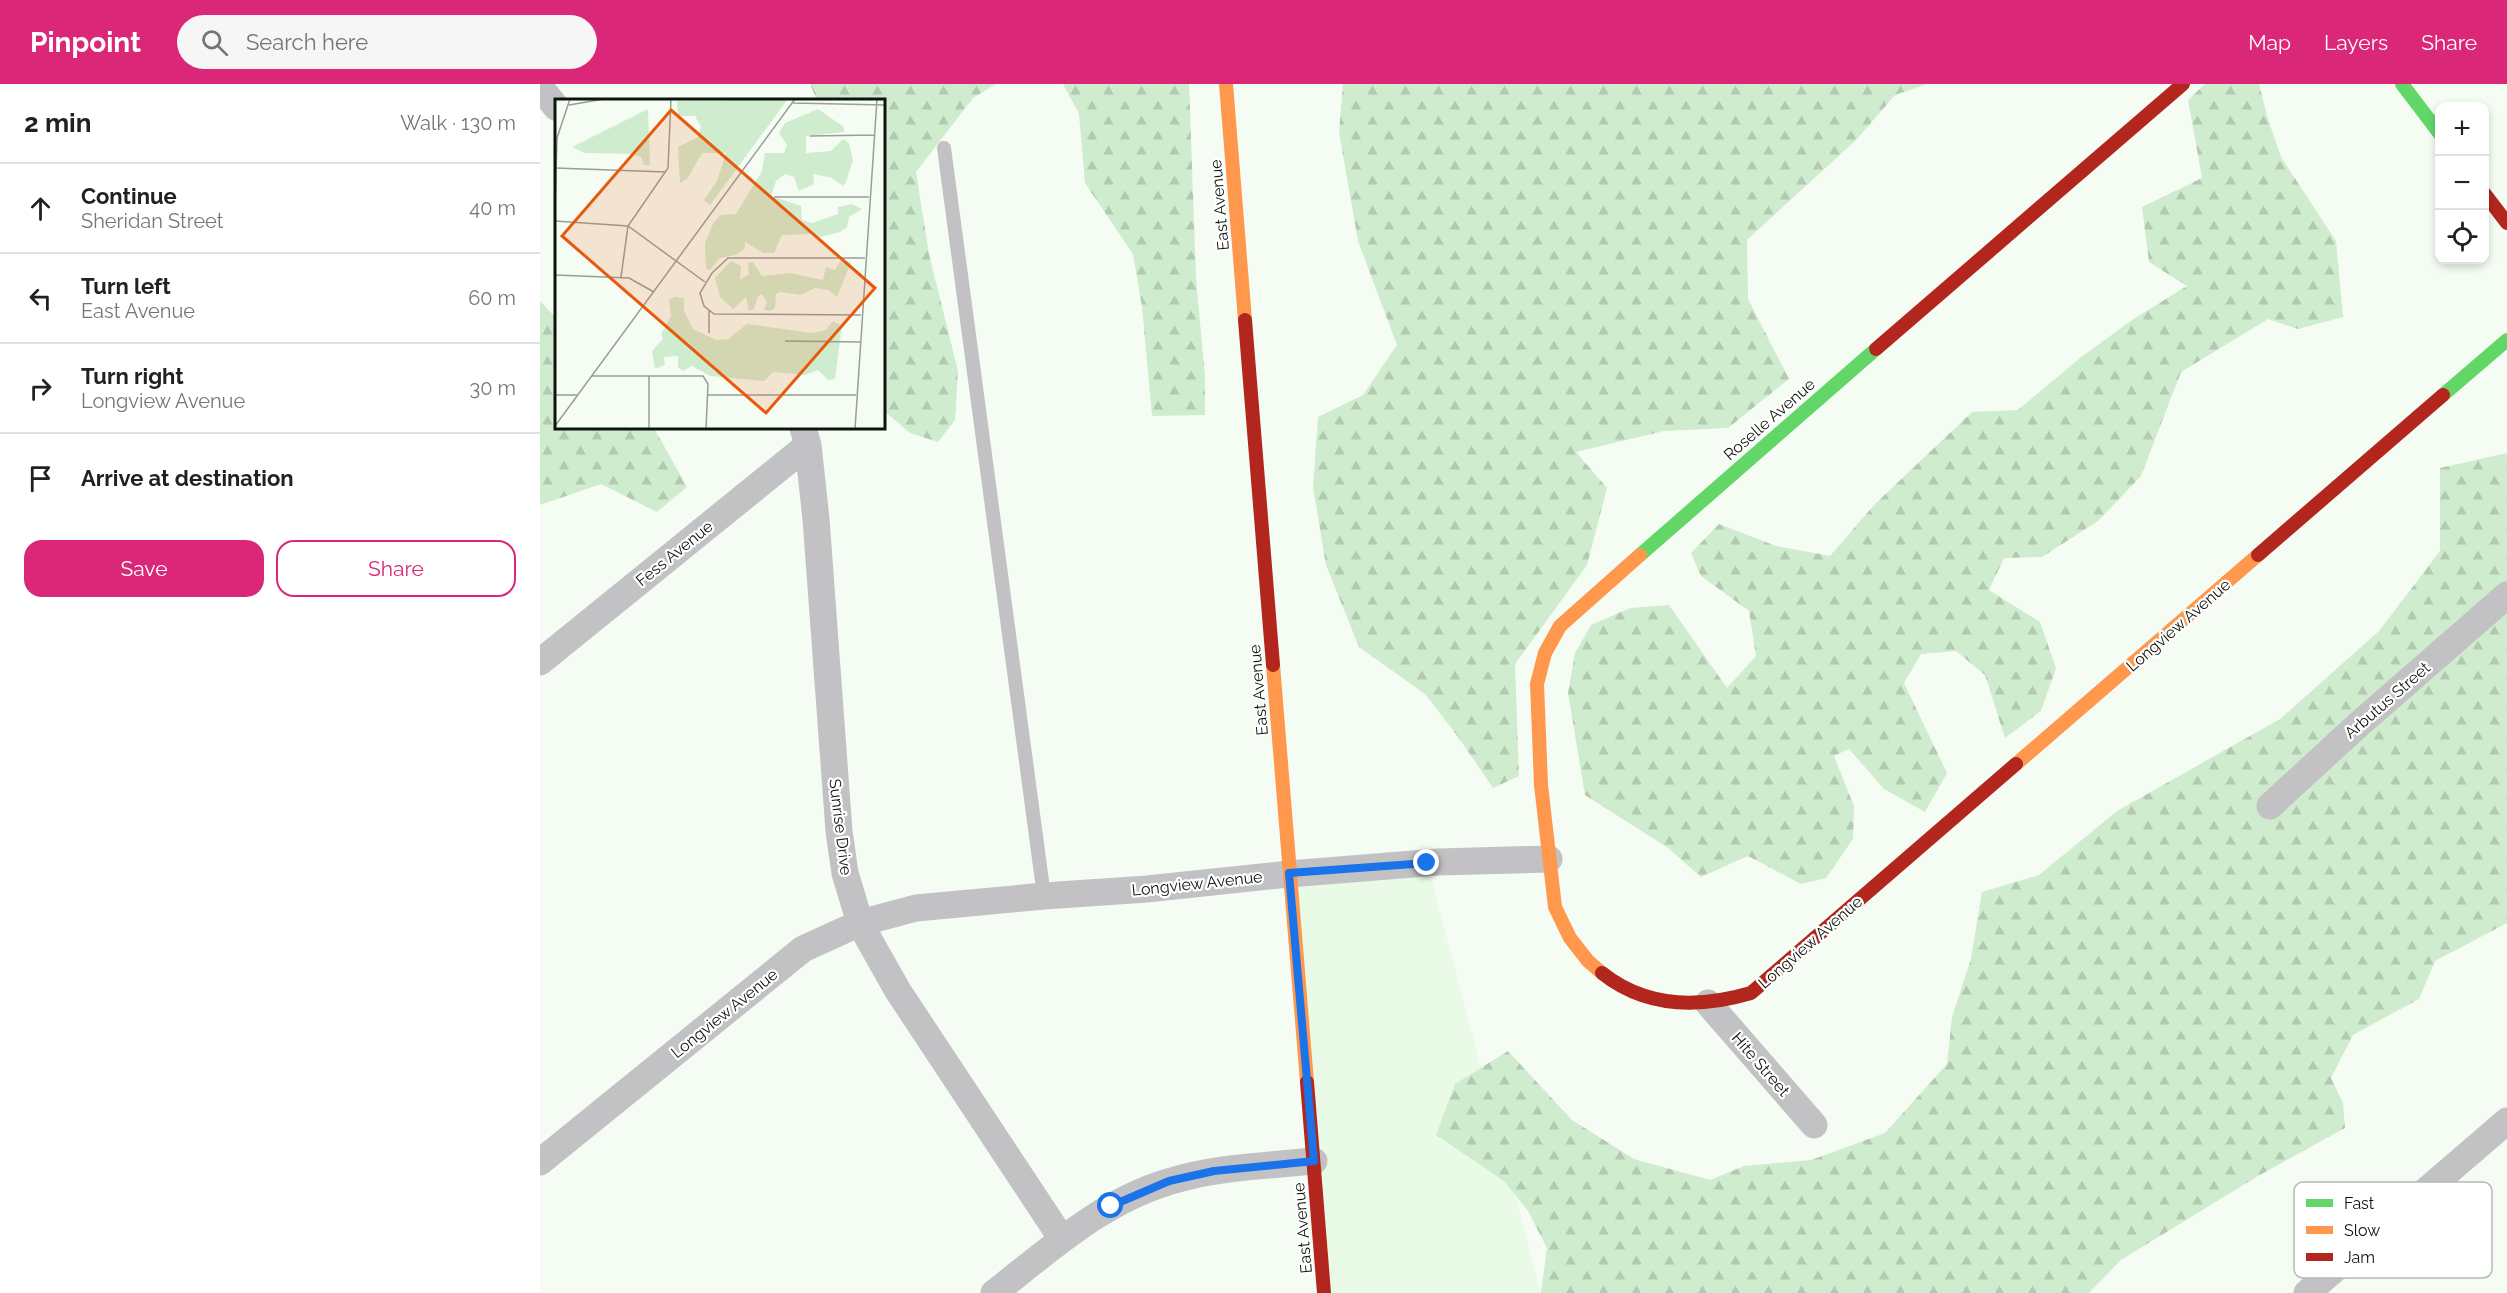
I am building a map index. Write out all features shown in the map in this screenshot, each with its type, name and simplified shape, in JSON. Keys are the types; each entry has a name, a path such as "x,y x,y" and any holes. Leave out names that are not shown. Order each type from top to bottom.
{"street":[{"name":"East Avenue","path":"1226,84 1324,1293"},
{"name":"Roselle Avenue","path":"1549,859 1541,782 1537,687 1539,670 1546,650 1560,626 1726,478 2183,84"},
{"path":"2402,84 2435,129"},
{"path":"540,87 555,106"},
{"path":"2489,200 2507,223"},
{"name":"Longview Avenue","path":"540,1162 803,949 860,923 916,908 1147,889 1289,873 1438,862 1549,859 1555,908 1563,927 1576,948 1604,976 1637,995 1657,1001 1688,1005 1735,999 1751,993 2507,340"},
{"name":"Fess Avenue","path":"540,662 805,436"},
{"name":"Sunrise Drive","path":"805,436 816,519 839,831 845,873 860,923 898,991 1062,1239"},
{"name":"Arbutus Street","path":"2270,806 2358,725 2507,595"},
{"name":"Hite Street","path":"1707,1003 1814,1125"},
{"path":"2436,1182 2507,1121"},
{"path":"994,1293 1062,1239 1111,1206 1169,1181 1214,1171 1314,1161"},
{"path":"2307,1293 2324,1278"}],"lane":[{"path":"944,148 1044,896"}],"shaded area":[{"path":"1427,863 1541,1293 1324,1293 1289,874"}],"green space":[{"path":"810,84 996,84 973,98 916,172 929,254 958,371 955,420 938,442 910,433 885,412 885,99 817,99"},
{"path":"1063,84 1189,84 1196,279 1205,376 1205,415 1152,416 1142,307 1133,254 1085,183 1079,114"},
{"path":"1343,84 1927,84 1895,95 1857,139 1747,240 1748,299 1789,379 1728,428 1664,431 1576,452 1607,488 1587,565 1515,664 1519,776 1493,788 1425,694 1359,647 1326,565 1313,487 1318,417 1363,395 1397,345 1358,241 1339,132"},
{"path":"2205,84 2259,84 2281,157 2336,241 2343,317 2298,329 2268,319 2181,372 2141,476 2098,521 2042,557 2004,558 1989,590 2040,622 2056,668 2041,711 2005,738 1985,675 1956,651 1921,654 1904,683 1947,773 1925,812 1884,789 1849,749 1834,756 1854,806 1853,839 1826,878 1801,884 1748,856 1701,877 1668,848 1585,795 1568,693 1575,653 1591,625 1630,608 1669,605 1727,688 1756,656 1749,611 1701,576 1691,553 1719,524 1776,546 1830,556 1874,505 1972,412 2018,410 2080,358 2132,320 2187,286 2149,262 2142,207 2202,178 2188,100"},
{"path":"540,301 555,317 555,429 655,429 687,487 657,512 601,484 540,505"},
{"path":"2507,453 2507,923 2435,961 2419,999 2353,1035 2331,1078 2343,1103 2345,1128 2258,1176 2121,1260 2089,1293 1541,1293 1547,1248 1528,1211 1504,1181 1436,1135 1455,1084 1508,1051 1572,1120 1634,1159 1710,1180 1744,1166 1811,1160 1885,1133 1947,1064 1952,1017 1971,959 1982,892 2039,875 2117,811 2280,719 2379,631 2440,551 2440,468"}],"traffic: fast":[{"path":"2402,84 2435,127"},
{"path":"2443,395 2507,340"},
{"path":"1640,555 1876,349"}],"traffic: slow":[{"path":"1226,84 1245,320"},
{"path":"1602,973 1588,961 1570,938 1555,907 1541,785 1537,684 1545,653 1560,626 1640,555"},
{"path":"2016,764 2258,555"},
{"path":"1273,665 1307,1082"}],"traffic: jam":[{"path":"1876,349 2183,84"},
{"path":"2489,200 2507,223"},
{"path":"1245,320 1273,665"},
{"path":"2258,555 2443,395"},
{"path":"1602,973 1619,985 1637,993 1674,1002 1712,1001 1751,993 2016,764"},
{"path":"1307,1082 1324,1293"}],"route":[{"path":"1111,1206 1169,1181 1214,1171 1314,1161 1289,873 1427,863"}]}
